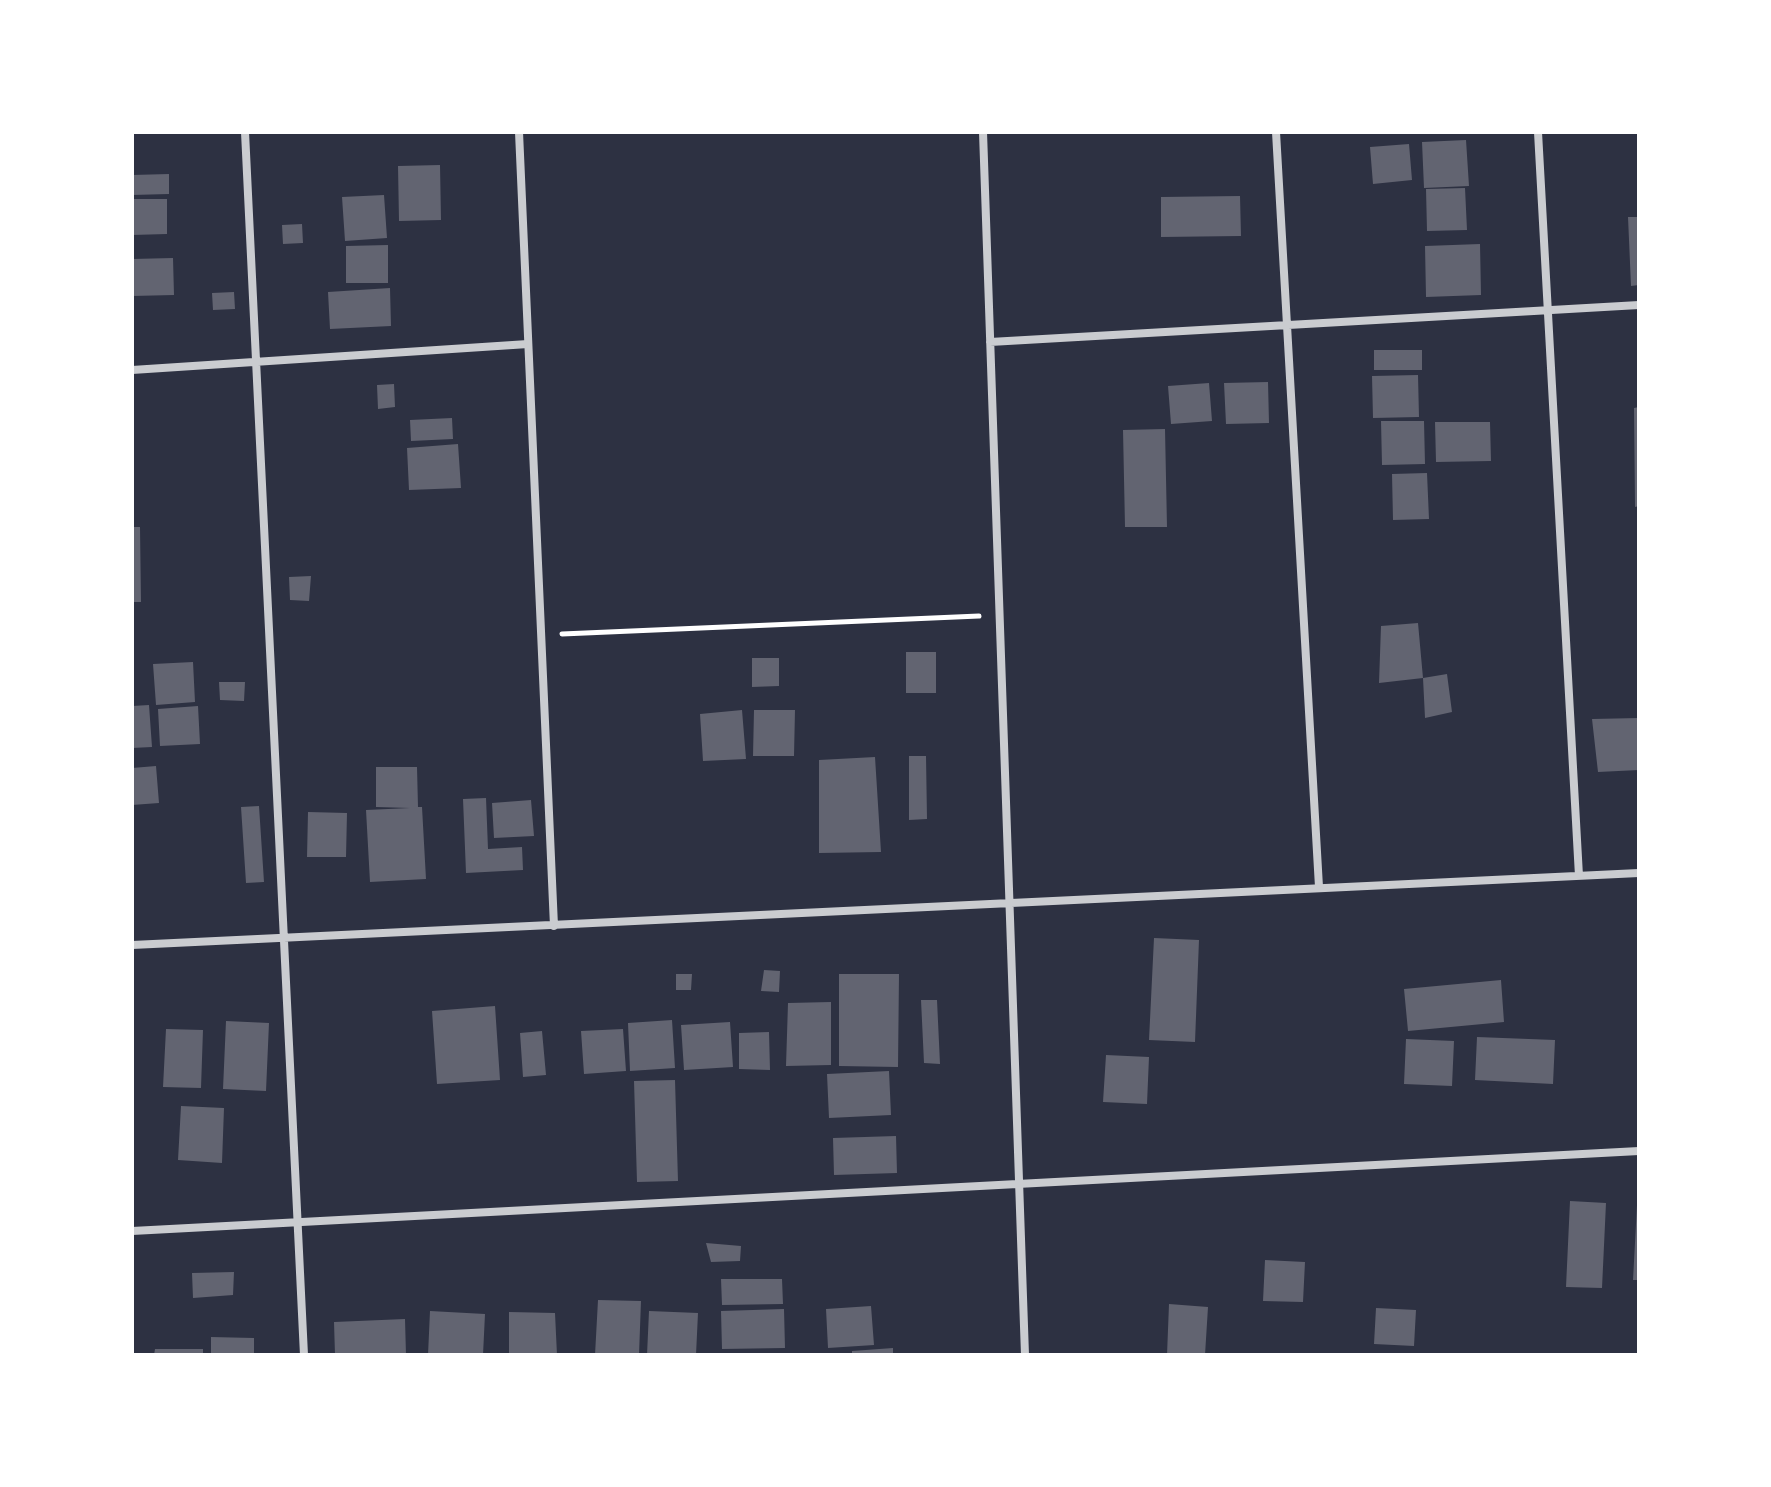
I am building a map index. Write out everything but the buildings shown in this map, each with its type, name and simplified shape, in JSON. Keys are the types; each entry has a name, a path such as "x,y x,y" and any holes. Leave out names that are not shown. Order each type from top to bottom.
{"street":[{"path":"245,132 304,1355"},
{"path":"519,132 554,926"},
{"path":"983,132 1025,1355"},
{"path":"1276,132 1319,887"},
{"path":"1538,132 1579,876"},
{"path":"990,342 1639,305"},
{"path":"132,370 528,344"},
{"path":"132,945 1639,873"},
{"path":"132,1231 1639,1151"}],"path":[{"path":"541,635 999,615"}]}
